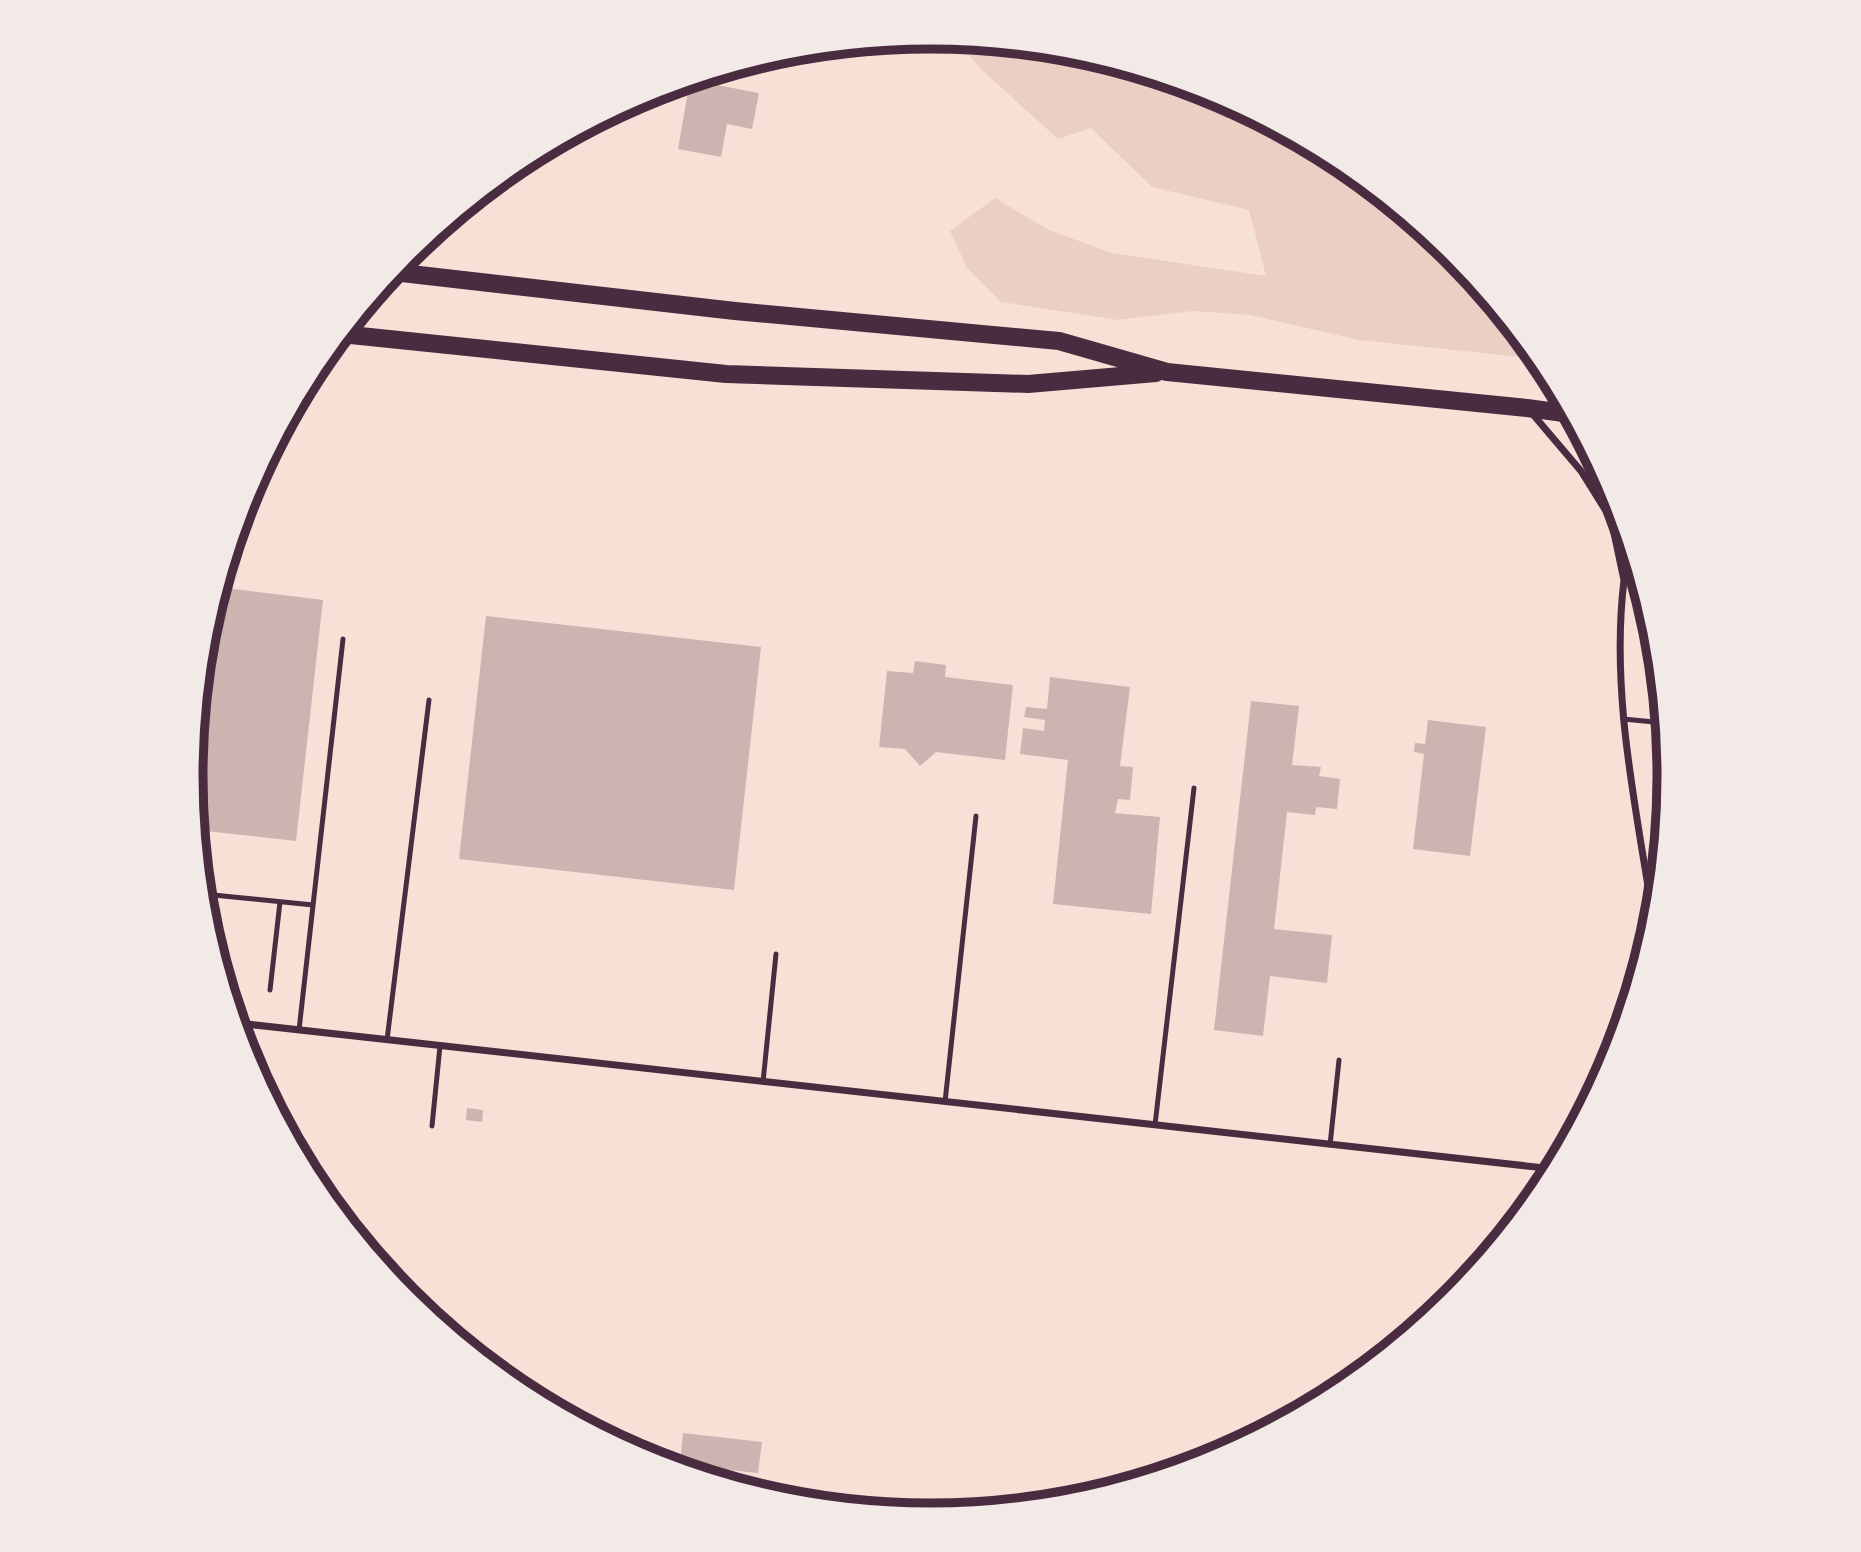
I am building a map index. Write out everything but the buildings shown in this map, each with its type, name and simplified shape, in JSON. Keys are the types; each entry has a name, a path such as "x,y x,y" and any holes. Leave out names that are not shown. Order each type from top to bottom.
{"main road":[{"path":"406,273 735,311 1059,341 1167,372 1560,412"},
{"path":"352,335 726,374 1028,384 1167,372"}],"street":[{"path":"1527,408 1581,471 1609,515"},
{"path":"1612,524 1624,580"},
{"path":"1628,570 1624,580 1620,626 1623,719 1649,888"},
{"path":"247,1024 1543,1168"}],"lane":[{"path":"299,1030 343,639"},
{"path":"387,1040 429,700"},
{"path":"1623,719 1655,722"},
{"path":"1155,1125 1194,788"},
{"path":"945,1102 975,816"},
{"path":"214,895 313,905"},
{"path":"270,990 280,902"},
{"path":"763,1082 776,954"},
{"path":"432,1126 440,1046"},
{"path":"1330,1145 1339,1060"}],"shaded area":[{"path":"964,50 1025,55 1119,74 1209,104 1294,146 1373,199 1410,229 1477,297 1524,357 1359,340 1250,315 1193,311 1118,320 1001,302 967,268 950,231 995,198 1049,230 1112,253 1266,276 1249,210 1152,187 1091,128 1058,139 983,71"}]}
